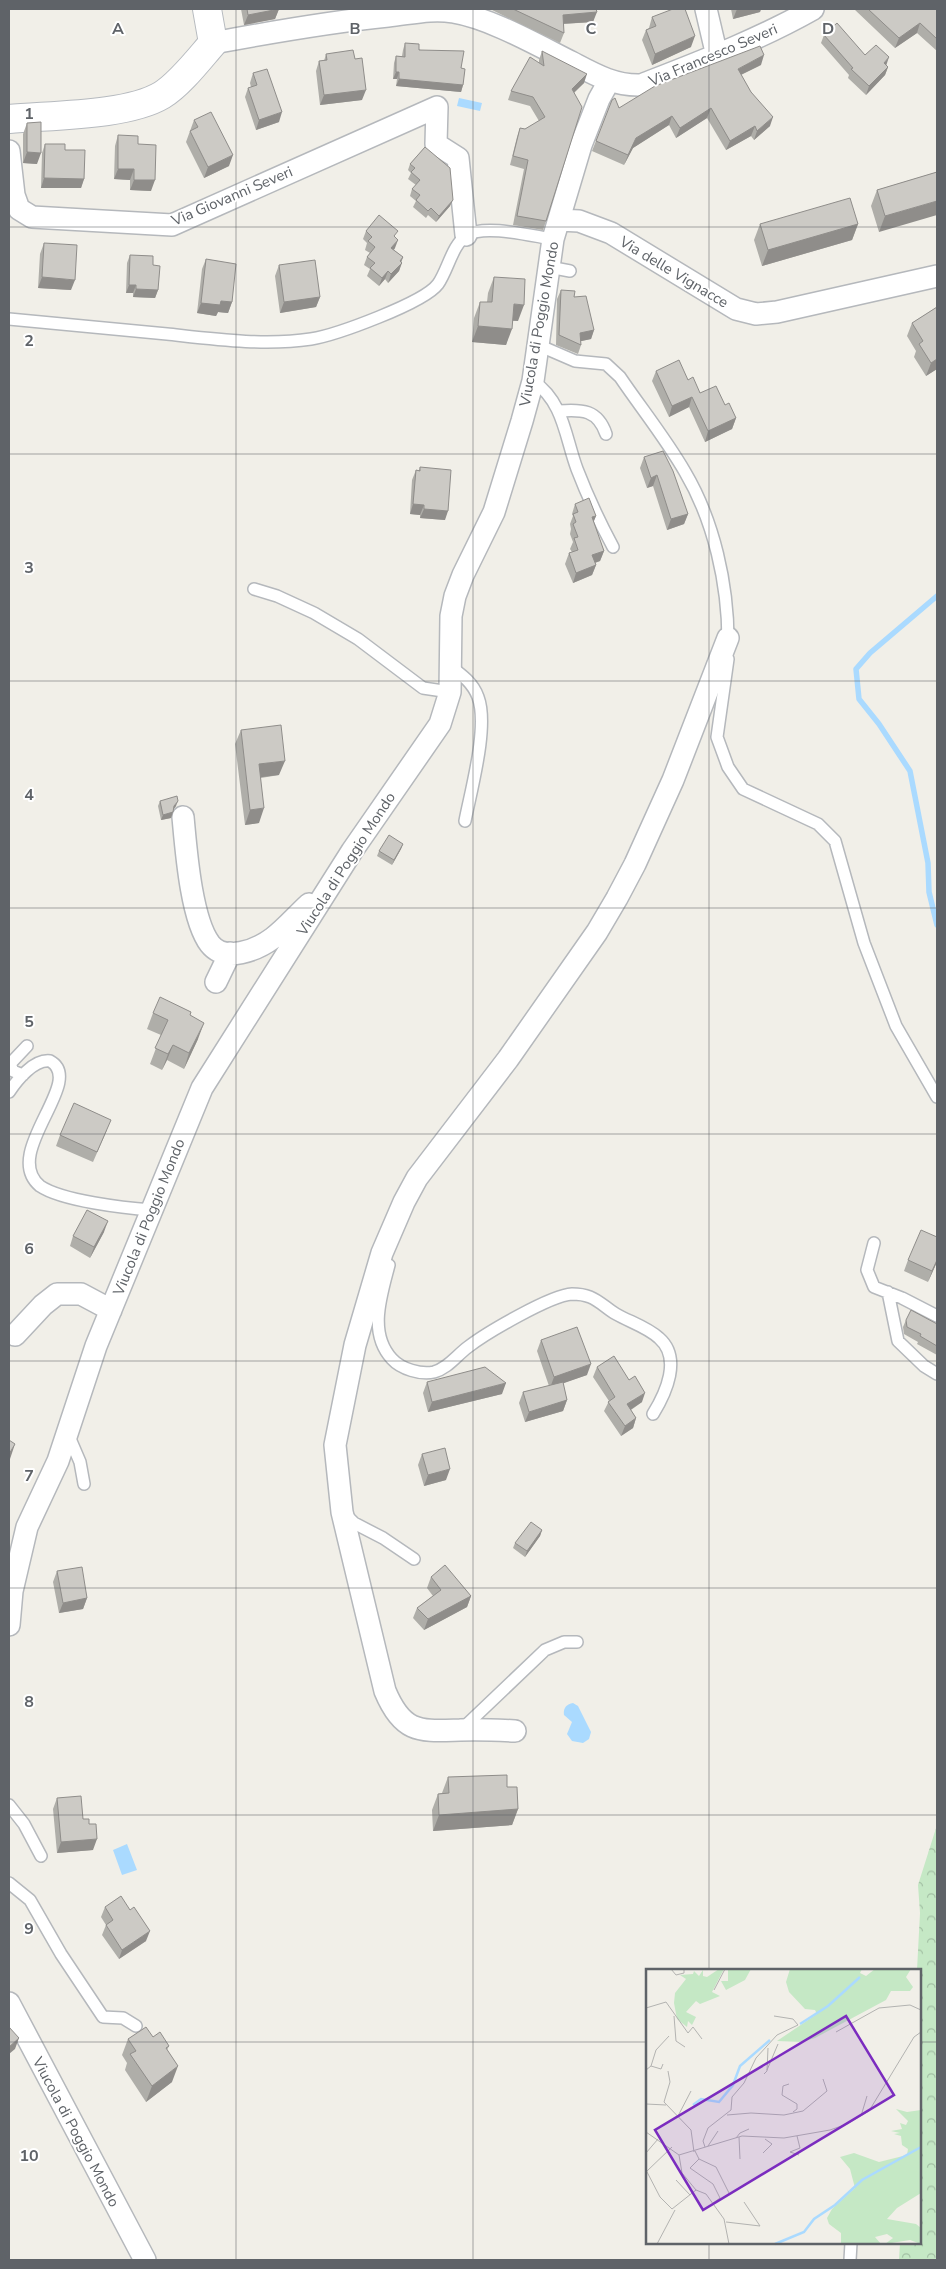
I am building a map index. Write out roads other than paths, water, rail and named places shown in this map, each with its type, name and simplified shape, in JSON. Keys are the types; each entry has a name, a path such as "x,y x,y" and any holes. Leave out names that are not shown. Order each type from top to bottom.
{"street":[{"path":"207,9 213,43"},
{"path":"706,9 717,56"},
{"name":"Via Francesco Severi","path":"609,82 641,85 717,56 782,26 813,9"},
{"path":"9,119 125,109 148,102 164,94 213,43 317,23 431,12 452,12 489,24 526,40 609,82"},
{"name":"Viucola di Poggio Mondo","path":"9,1625 12,1591 27,1527 58,1461 96,1346 202,1088 343,865 440,724 450,692 451,616 455,596 463,575 494,512 533,380 556,230 581,145 599,99 609,82"},
{"name":"Via Giovanni Severi","path":"9,151 14,195 19,209 32,216 172,225 437,107 436,144 458,158 466,236"},
{"name":"Via delle Vignacce","path":"556,230 579,221 611,233 736,309 756,314 778,312 937,276"},
{"path":"515,1731 421,1731 404,1720 390,1702 385,1691 342,1512 335,1445 354,1353 382,1253 404,1202 417,1178 514,1052 597,932 612,907 635,864 669,788 728,638"},
{"path":"183,817 188,868 200,922 210,945 223,953 248,951 272,938 311,901 343,865"},
{"path":"216,982 230,953"},
{"path":"15,1335 43,1305 57,1294 81,1294 111,1310"},
{"name":"Viucola di Poggio Mondo","path":"9,2003 145,2260"}],"lane":[{"path":"9,318 207,338 310,339 349,329 406,305 436,286 459,244 466,236 481,230 556,230"},
{"path":"549,267 570,271"},
{"path":"538,345 575,362 606,364 620,377 686,472 714,536 728,618 728,657 716,737 728,766 743,789 818,824 835,841 864,943 896,1026 937,1097"},
{"path":"533,380 541,386 559,411 581,479 597,518 612,547"},
{"path":"559,411 582,409 590,412 598,418 606,434"},
{"path":"254,589 277,596 314,613 358,639 423,688 450,692"},
{"path":"450,666 468,680 479,698 482,726 465,821"},
{"path":"24,1075 14,1071 10,1064 26,1046"},
{"path":"9,1092 40,1061 45,1060 55,1063 60,1075 33,1135 25,1167 35,1182 46,1190 92,1203 152,1210"},
{"path":"417,1178 394,1247 378,1312 378,1332 381,1342 393,1361 410,1369 433,1372 449,1364 468,1347 553,1299 573,1294 582,1295 592,1298 636,1323 659,1337 665,1345 671,1363 670,1372 661,1402 654,1414"},
{"path":"874,1243 867,1270 874,1287 937,1316"},
{"path":"888,1292 898,1341 924,1366 937,1374"},
{"path":"67,1433 80,1462 84,1484"},
{"path":"342,1512 354,1523 383,1538 414,1559"},
{"path":"461,1730 546,1650 564,1642 577,1642"},
{"path":"9,1806 24,1824 41,1856"},
{"path":"9,1883 30,1900 61,1954 103,2017 123,2018 136,2026"},
{"path":"850,2260 851,2244"}],"water":[{"path":"459,98 482,103 480,111 457,106"},
{"path":"573,1703 578,1706 591,1732 589,1739 583,1743 572,1741 567,1734 572,1722 564,1715 564,1711 567,1706"},
{"path":"127,1844 137,1870 122,1875 113,1850"}],"waterway":[{"path":"937,596 870,653 856,669 859,699 879,724 910,771 928,863 929,892 937,925"}]}
